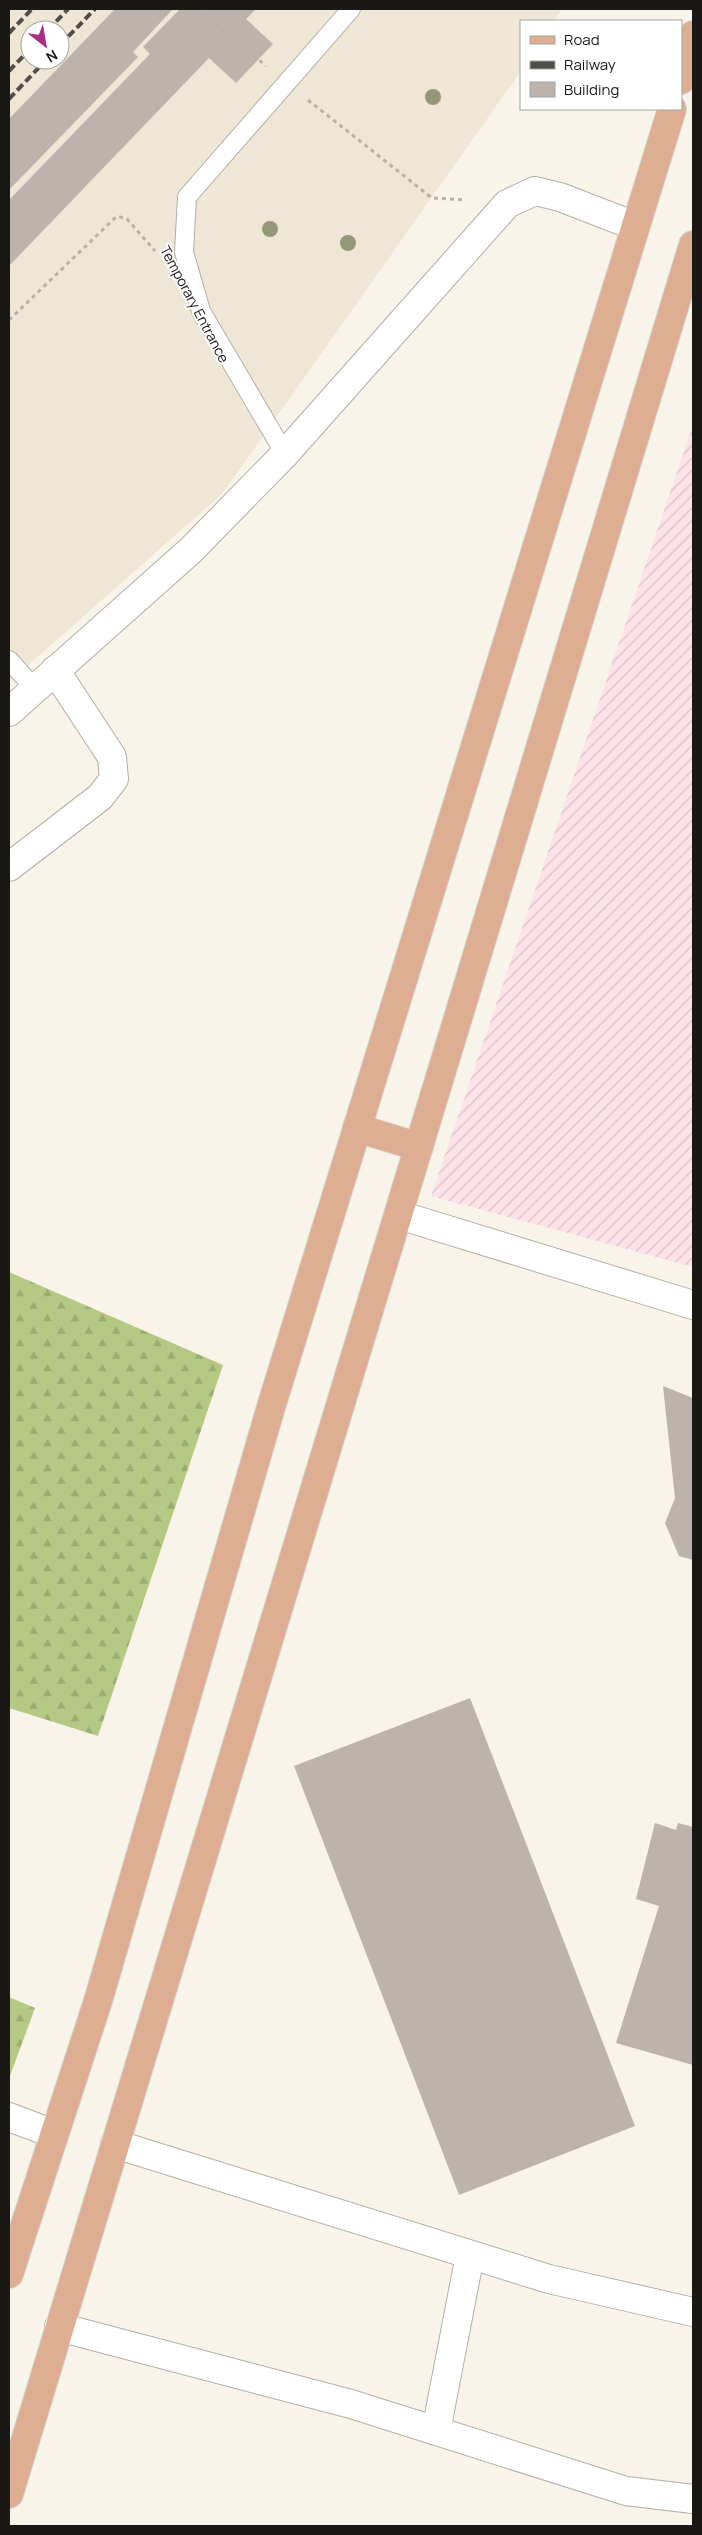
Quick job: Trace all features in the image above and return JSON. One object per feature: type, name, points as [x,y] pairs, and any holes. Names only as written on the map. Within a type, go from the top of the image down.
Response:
[{"type":"main road","points":[[682,76],[693,35]]},
{"type":"main road","points":[[9,2274],[98,2002],[270,1407],[672,110]]},
{"type":"main road","points":[[9,2494],[19,2426],[59,2327],[693,246]]},
{"type":"main road","points":[[357,1128],[419,1148]]},
{"type":"street","points":[[9,712],[190,551],[285,454],[507,204],[535,191],[560,197],[635,226]]},
{"type":"street","points":[[9,867],[100,797],[114,779],[112,757],[55,670]]},
{"type":"street","points":[[399,1215],[693,1304]]},
{"type":"street","points":[[9,2117],[54,2134]]},
{"type":"street","points":[[115,2144],[550,2279],[693,2312]]},
{"type":"street","points":[[436,2431],[470,2255]]},
{"type":"street","points":[[59,2327],[351,2404],[626,2491],[693,2499]]},
{"type":"lane","points":[[285,454],[201,311],[184,252],[187,197],[351,9]]},
{"type":"lane","points":[[9,660],[34,688]]},
{"type":"path","points":[[198,9],[286,83],[432,198],[507,204]]},
{"type":"path","name":"Temporary Entrance","points":[[9,320],[117,216],[127,219],[157,255]]},
{"type":"shaded area","points":[[9,9],[562,9],[555,20],[520,20],[520,72],[222,494],[9,682]]},
{"type":"shaded area","points":[[693,425],[693,1267],[431,1196]]},
{"type":"green space","points":[[9,1272],[223,1365],[98,1736],[9,1708]]},
{"type":"green space","points":[[9,1997],[35,2008],[10,2076],[9,2075]]},
{"type":"building","points":[[115,9],[173,9],[133,52],[138,57],[9,190],[9,119],[56,70],[70,70],[70,56]]},
{"type":"building","points":[[180,9],[256,9],[246,19],[273,44],[236,83],[209,58],[9,266],[9,200],[150,54],[143,47]]},
{"type":"building","points":[[663,1386],[693,1398],[693,1560],[679,1556],[665,1523],[675,1498]]},
{"type":"building","points":[[470,1698],[635,2126],[459,2195],[294,1766]]},
{"type":"building","points":[[655,1823],[676,1830],[678,1823],[693,1827],[693,2065],[616,2043],[659,1906],[636,1899]]},
{"type":"railway","points":[[9,33],[32,9]]},
{"type":"railway","points":[[58,20],[68,9]]},
{"type":"railway","points":[[70,35],[95,9]]},
{"type":"railway","points":[[9,71],[20,59]]},
{"type":"railway","points":[[9,99],[37,70]]}]
